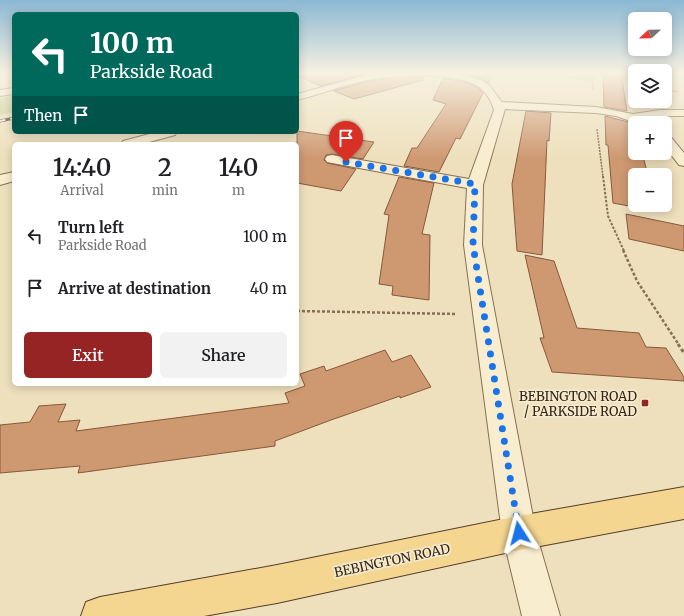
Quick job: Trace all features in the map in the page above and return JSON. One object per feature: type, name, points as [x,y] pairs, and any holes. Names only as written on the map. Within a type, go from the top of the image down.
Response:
[{"type":"main road","name":"BEBINGTON ROAD","points":[[100,616],[277,584],[519,533],[684,503]]},
{"type":"street","points":[[492,102],[594,110],[628,117]]},
{"type":"street","points":[[492,102],[500,110],[475,184],[473,245],[519,533],[541,616]]},
{"type":"street","points":[[644,116],[660,113],[684,113]]},
{"type":"street","points":[[135,142],[164,134]]},
{"type":"street","points":[[672,147],[684,162]]},
{"type":"street","points":[[332,159],[475,184]]},
{"type":"street","points":[[0,180],[12,177]]},
{"type":"path","points":[[594,110],[608,216],[637,281],[684,353]]},
{"type":"path","points":[[299,311],[484,314]]},
{"type":"green space","points":[[0,102],[12,102],[12,112],[0,115]]},
{"type":"building","points":[[439,102],[479,102],[460,139],[456,138],[439,172],[404,166],[412,148],[417,148],[446,104]]},
{"type":"building","points":[[604,102],[626,102],[627,111],[604,107]]},
{"type":"building","points":[[526,111],[551,113],[549,141],[547,140],[542,255],[517,251],[512,184]]},
{"type":"building","points":[[605,116],[628,122],[628,160],[644,160],[646,168],[628,168],[628,206],[613,203],[608,145],[606,145]]},
{"type":"building","points":[[299,131],[374,142],[363,159],[332,154],[326,155],[324,160],[327,163],[356,169],[341,191],[299,183],[299,142],[297,142],[297,134],[299,134]]},
{"type":"building","points":[[399,177],[434,183],[422,234],[430,235],[429,300],[392,295],[393,286],[379,284],[389,215],[384,214]]},
{"type":"building","points":[[626,214],[684,226],[684,251],[629,239]]},
{"type":"building","points":[[525,255],[554,261],[577,328],[639,333],[646,347],[666,348],[684,377],[684,381],[552,372],[540,338],[544,338]]},
{"type":"building","points":[[385,350],[392,362],[411,355],[431,387],[400,398],[400,396],[275,441],[275,446],[78,473],[80,466],[0,473],[0,425],[30,422],[39,406],[66,404],[58,422],[80,420],[76,431],[289,403],[285,393],[305,386],[300,374],[324,366],[326,371]]},
{"type":"railway","points":[[0,121],[12,118]]},
{"type":"place","name":"BEBINGTON ROAD / PARKSIDE ROAD","points":[[645,403]]},
{"type":"route","points":[[346,162],[475,184],[473,245],[519,533]]}]
